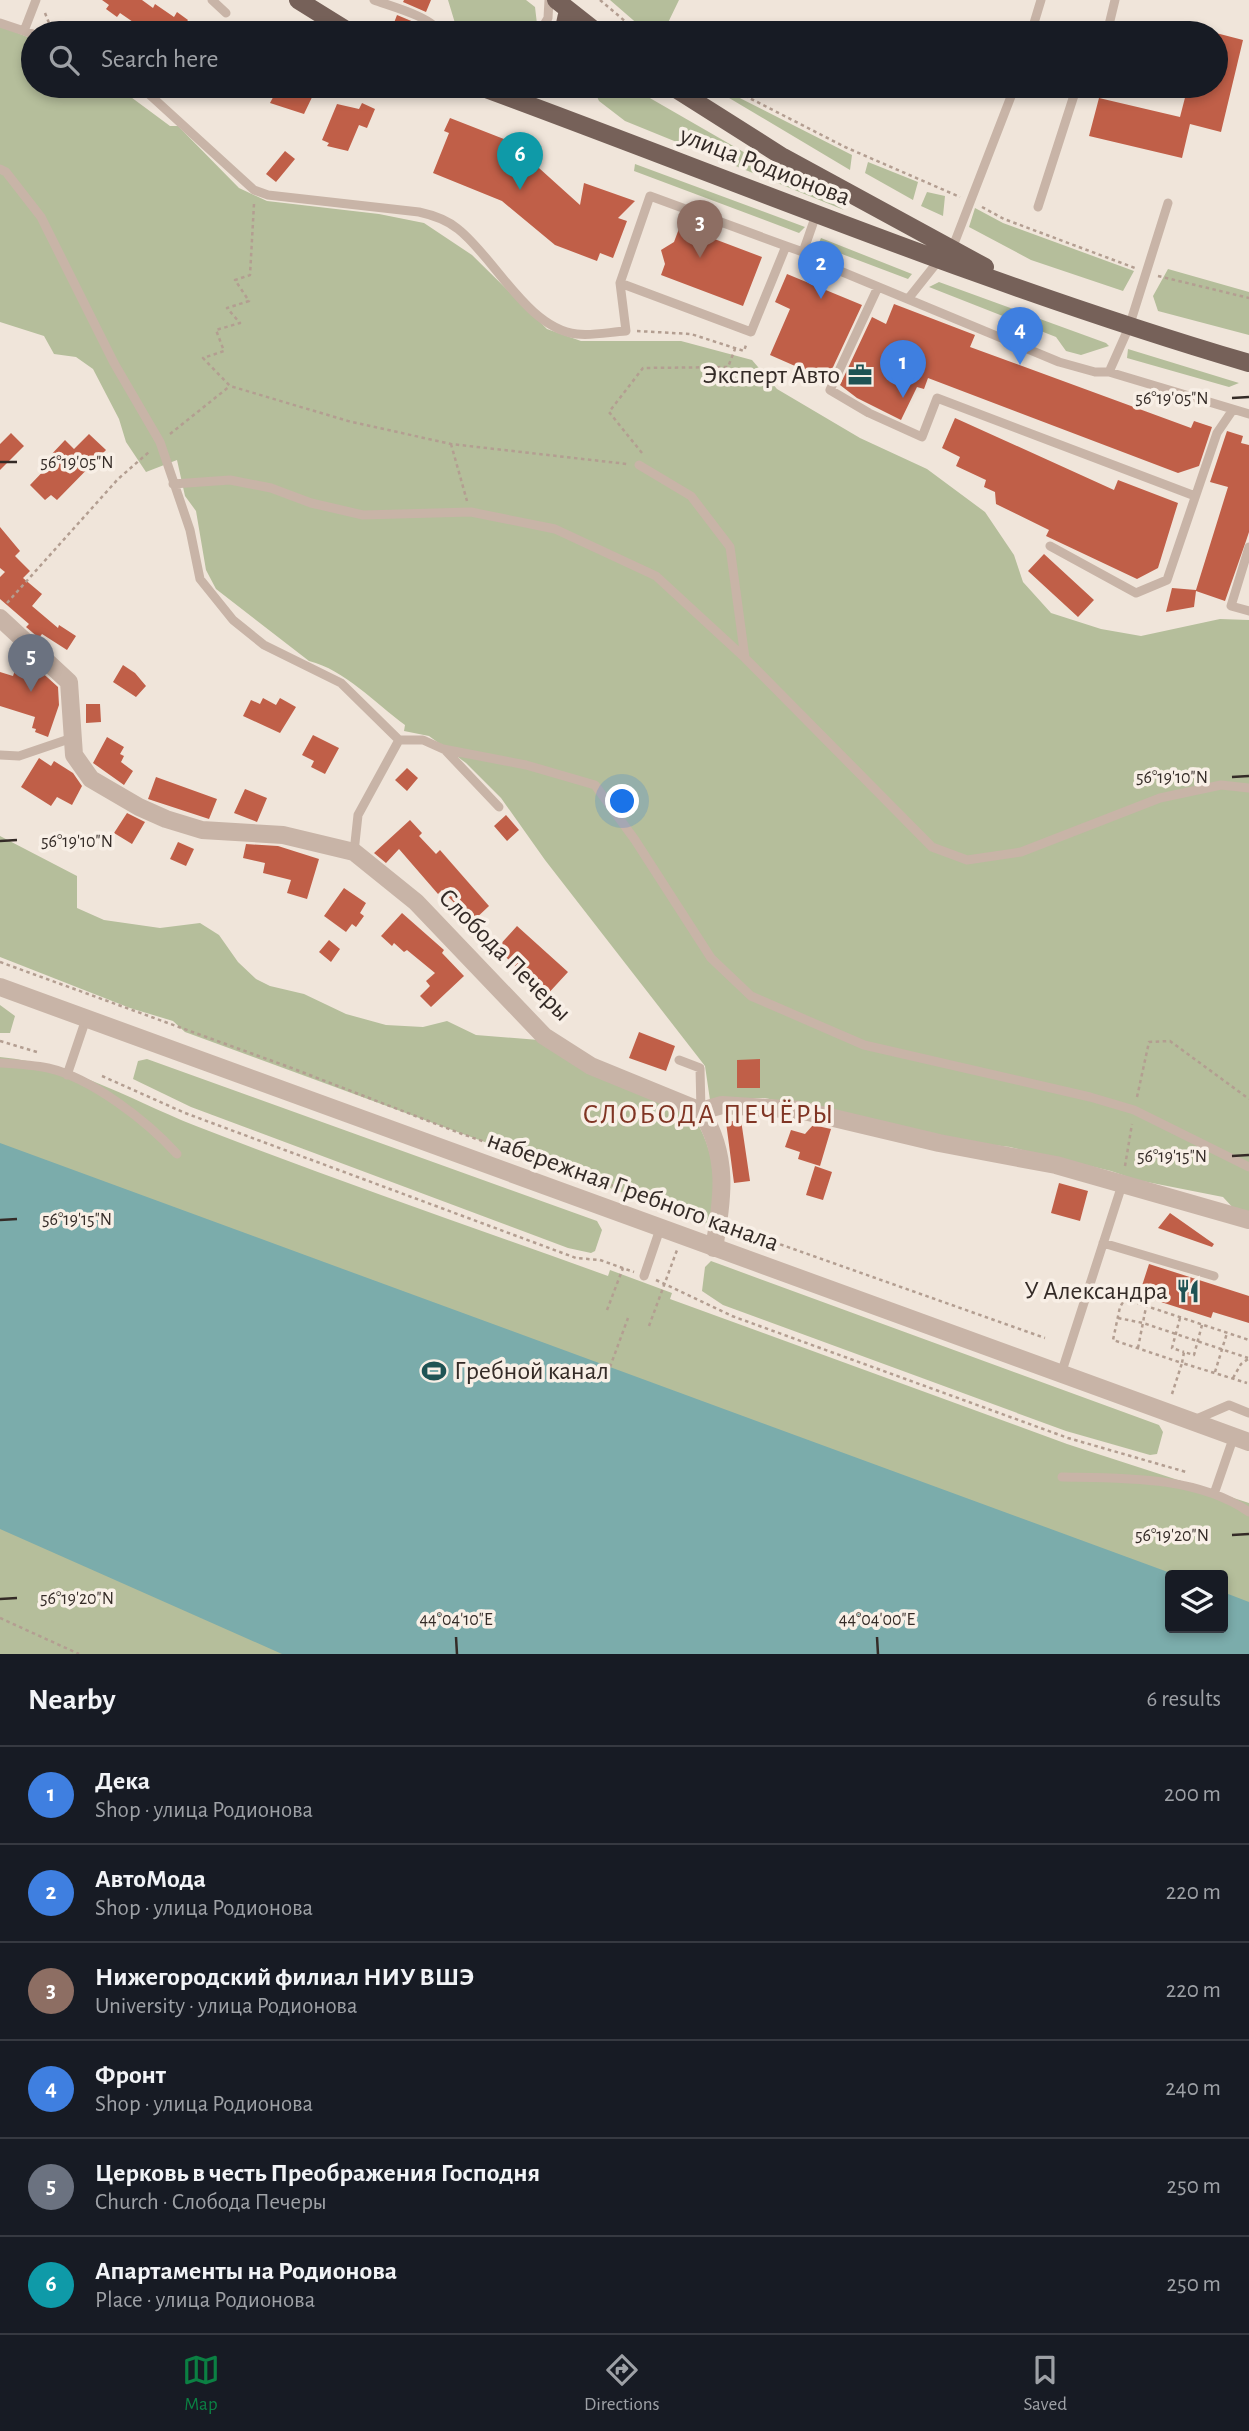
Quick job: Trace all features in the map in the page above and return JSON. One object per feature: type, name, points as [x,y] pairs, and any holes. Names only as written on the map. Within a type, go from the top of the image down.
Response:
[{"type":"main road","points":[[298,0],[332,21]]},
{"type":"main road","points":[[562,5],[583,21]]},
{"type":"main road","name":"улица Родионова","points":[[509,98],[816,215],[945,254]]},
{"type":"main road","name":"улица Родионова","points":[[690,98],[945,254],[1034,295],[1249,363]]},
{"type":"street","name":"Слобода Печеры","points":[[0,618],[69,682],[74,755],[91,779],[166,819],[202,830],[283,835],[354,852],[416,902],[544,1036],[591,1066],[701,1111]]},
{"type":"street","name":"набережная Гребного канала","points":[[0,987],[1241,1439]]},
{"type":"street","points":[[714,1248],[719,1223],[721,1162],[715,1134],[701,1111],[723,1105],[800,1110],[939,1143],[1056,1165],[1249,1220]]},
{"type":"lane","points":[[31,21],[36,0]]},
{"type":"lane","points":[[212,0],[226,13]]},
{"type":"lane","points":[[374,0],[425,21]]},
{"type":"lane","points":[[546,21],[549,0]]},
{"type":"lane","points":[[1035,21],[1041,0]]},
{"type":"lane","points":[[1110,21],[1115,0]]},
{"type":"lane","points":[[0,23],[21,30]]},
{"type":"lane","points":[[153,98],[254,190],[268,195],[419,212],[440,217],[459,229],[533,310],[554,326],[576,334],[626,331],[620,283],[650,196],[803,252],[878,287],[1059,362],[1095,372],[1109,372],[1233,411],[1248,412]]},
{"type":"lane","points":[[908,299],[945,254],[1010,98]]},
{"type":"lane","points":[[1038,207],[1073,98]]},
{"type":"lane","points":[[0,169],[6,172],[40,217],[114,363],[160,442],[190,530],[200,579],[233,620],[264,645],[341,683],[399,740],[423,740],[443,749],[526,765],[595,786],[635,840],[711,958],[751,996],[864,1045],[1090,1097],[1134,1110],[1249,1167]]},
{"type":"lane","points":[[1109,372],[1129,327],[1168,203]]},
{"type":"lane","points":[[803,252],[816,215]]},
{"type":"lane","points":[[620,283],[751,332],[786,246]]},
{"type":"lane","points":[[878,287],[830,390],[869,414],[922,437],[937,398],[1195,496]]},
{"type":"lane","points":[[1050,546],[1136,593],[1167,580],[1219,428],[1233,411]]},
{"type":"lane","points":[[639,465],[691,496],[730,547],[745,658]]},
{"type":"lane","points":[[173,484],[230,480],[271,488],[311,503],[363,515],[471,512],[555,530],[656,576],[745,658],[932,847],[967,860],[1021,852],[1160,798],[1221,785],[1249,788]]},
{"type":"lane","points":[[1249,547],[1231,606],[1249,611]]},
{"type":"lane","points":[[0,755],[19,756],[72,738]]},
{"type":"lane","points":[[354,852],[358,814],[399,740]]},
{"type":"lane","points":[[443,749],[499,807]]},
{"type":"lane","points":[[67,1075],[86,1019]]},
{"type":"lane","points":[[679,1060],[700,1068],[701,1111]]},
{"type":"lane","points":[[0,1063],[49,1068],[85,1083],[156,1131],[177,1154]]},
{"type":"lane","points":[[1061,1374],[1122,1185]]},
{"type":"lane","points":[[644,1276],[660,1229]]},
{"type":"lane","points":[[1103,1242],[1214,1276]]},
{"type":"lane","points":[[1191,1421],[1229,1405],[1249,1413]]},
{"type":"lane","points":[[1214,1494],[1241,1439]]},
{"type":"lane","points":[[1062,1477],[1107,1478],[1196,1487],[1233,1501],[1249,1512]]},
{"type":"path","points":[[600,0],[625,21]]},
{"type":"path","points":[[45,12],[48,21]]},
{"type":"path","points":[[254,190],[250,275],[235,280],[248,301],[227,308],[240,323],[216,330],[224,351],[203,358],[230,386],[348,421],[451,444],[639,465],[645,457],[609,412],[643,368],[728,367],[735,349]]},
{"type":"path","points":[[626,331],[691,334],[744,351],[751,332]]},
{"type":"path","points":[[0,611],[118,479],[230,386]]},
{"type":"path","points":[[451,444],[471,512]]},
{"type":"path","points":[[0,962],[289,1067],[462,1134],[1045,1338]]},
{"type":"path","points":[[0,1041],[71,1064],[185,1113],[576,1258],[600,1260],[665,1283],[732,1316],[1055,1433],[1188,1472]]},
{"type":"path","points":[[1122,1185],[1134,1110],[1149,1042],[1170,1041],[1249,1099]]},
{"type":"path","points":[[607,1310],[622,1268]]},
{"type":"path","points":[[649,1326],[665,1283]]},
{"type":"path","points":[[1247,1383],[1113,1340],[1125,1299],[1249,1340]]},
{"type":"path","points":[[1138,1348],[1146,1307]]},
{"type":"path","points":[[610,1367],[628,1318]]},
{"type":"path","points":[[1118,1318],[1143,1323],[1249,1358]]},
{"type":"path","points":[[1180,1318],[1172,1348],[1184,1352],[1194,1355],[1202,1325]]},
{"type":"path","points":[[1215,1372],[1227,1333]]},
{"type":"path","points":[[1172,1394],[1184,1352]]},
{"type":"path","points":[[1233,1378],[1241,1364],[1249,1358]]},
{"type":"path","points":[[0,1618],[79,1654]]},
{"type":"green space","points":[[448,0],[526,0],[535,7],[537,21],[454,21]]},
{"type":"green space","points":[[610,0],[679,0],[669,21],[634,21]]},
{"type":"green space","points":[[0,26],[21,34],[21,98],[132,98],[170,126],[178,126],[239,188],[267,201],[379,214],[424,223],[472,255],[547,329],[581,341],[681,341],[752,360],[777,389],[860,438],[927,469],[985,512],[1014,555],[1023,582],[1051,613],[1101,629],[1141,636],[1220,619],[1249,620],[1249,1225],[1223,1197],[1137,1180],[1111,1171],[1010,1147],[958,1141],[765,1098],[710,1100],[705,1066],[545,860],[501,798],[466,763],[429,736],[404,731],[405,725],[359,688],[335,672],[309,661],[216,589],[206,570],[196,511],[185,496],[177,460],[146,472],[126,442],[119,419],[93,369],[76,357],[54,354],[44,336],[0,322]]},
{"type":"green space","points":[[598,98],[650,98],[844,210],[625,121]]},
{"type":"green space","points":[[729,98],[740,98],[852,155],[850,170]]},
{"type":"green space","points":[[868,162],[918,182],[913,200],[865,173]]},
{"type":"green space","points":[[635,164],[805,227],[799,233],[634,171]]},
{"type":"green space","points":[[927,192],[945,196],[943,216],[921,206]]},
{"type":"green space","points":[[975,208],[1003,223],[1134,271],[1123,291],[1031,260],[969,227]]},
{"type":"green space","points":[[821,238],[912,274],[908,279],[818,245]]},
{"type":"green space","points":[[1168,269],[1249,292],[1249,335],[1158,311],[1153,296]]},
{"type":"green space","points":[[939,282],[1109,346],[1081,355],[1066,351],[1056,337],[929,287]]},
{"type":"green space","points":[[1128,349],[1239,383],[1229,387],[1127,358]]},
{"type":"green space","points":[[0,836],[77,876],[77,908],[104,920],[160,928],[200,923],[219,935],[238,962],[256,979],[270,986],[304,994],[346,1014],[386,1025],[423,1027],[447,1021],[476,1035],[539,1040],[689,1110],[704,1136],[712,1165],[714,1195],[708,1224],[185,1032],[173,1021],[130,1008],[0,957]]},
{"type":"green space","points":[[0,1005],[15,1016],[10,1033],[0,1033]]},
{"type":"green space","name":"Гребной канал","points":[[0,1057],[29,1061],[82,1077],[209,1131],[358,1187],[608,1276],[610,1270],[672,1293],[670,1299],[1067,1444],[1249,1503],[1249,1654],[0,1654]]},
{"type":"green space","points":[[147,1059],[597,1221],[602,1230],[595,1251],[591,1253],[568,1248],[191,1107],[133,1079],[138,1061]]},
{"type":"green space","points":[[711,1261],[1159,1425],[1163,1432],[1157,1454],[1150,1455],[1066,1431],[723,1305],[702,1291],[705,1267]]},
{"type":"water","name":"Гребной канал","points":[[0,1143],[1165,1571],[1165,1633],[1228,1633],[1228,1594],[1249,1602],[1249,1654],[282,1654],[0,1529]]},
{"type":"building","points":[[102,0],[142,0],[153,8],[155,4],[174,17],[177,12],[188,20],[132,21],[120,13],[117,17],[106,9],[109,5]]},
{"type":"building","points":[[431,0],[426,12],[403,2]]},
{"type":"building","points":[[397,15],[411,21],[395,21]]},
{"type":"building","points":[[1228,36],[1243,40],[1221,132],[1190,124],[1182,158],[1089,136],[1099,98],[1180,117],[1185,98],[1228,98]]},
{"type":"building","points":[[273,98],[312,98],[304,114],[270,103]]},
{"type":"building","points":[[362,103],[375,109],[367,128],[359,125],[348,151],[327,146],[329,143],[322,140],[337,104],[359,109]]},
{"type":"building","points":[[450,118],[509,141],[580,205],[584,183],[635,201],[618,218],[627,221],[613,258],[600,253],[597,261],[555,245],[502,201],[433,173],[449,133],[444,131]]},
{"type":"building","points":[[285,151],[295,159],[276,182],[266,174]]},
{"type":"building","points":[[680,226],[762,257],[743,306],[661,275],[665,264],[661,250],[674,242]]},
{"type":"building","points":[[787,274],[862,305],[827,380],[770,355],[790,309],[775,302]]},
{"type":"building","points":[[894,304],[975,335],[970,347],[1191,428],[1194,421],[1212,427],[1199,466],[1178,473],[928,378],[924,389],[917,387],[901,420],[857,398],[840,385],[872,317],[886,324]]},
{"type":"building","points":[[955,418],[1114,490],[1118,480],[1178,503],[1158,568],[1137,579],[1046,536],[1049,530],[996,504],[995,492],[984,487],[986,480],[956,466],[960,457],[942,448]]},
{"type":"building","points":[[1227,431],[1243,436],[1241,443],[1249,445],[1249,532],[1246,541],[1225,601],[1196,591],[1194,607],[1166,612],[1172,588],[1196,590],[1228,487],[1210,482]]},
{"type":"building","points":[[11,433],[24,446],[0,470],[0,444]]},
{"type":"building","points":[[89,434],[106,450],[57,500],[51,495],[45,500],[30,485],[53,461],[49,457],[65,440],[74,449]]},
{"type":"building","points":[[0,527],[20,551],[15,556],[30,571],[23,578],[42,594],[32,606],[58,628],[59,625],[76,636],[67,650],[42,634],[39,638],[26,627],[29,624],[0,599],[0,577],[5,572],[0,568]]},
{"type":"building","points":[[1044,554],[1094,600],[1078,617],[1028,571]]},
{"type":"building","points":[[18,662],[37,668],[58,687],[59,705],[48,737],[32,728],[35,717],[0,706],[0,672],[13,676]]},
{"type":"building","points":[[123,665],[135,673],[146,686],[136,697],[113,682]]},
{"type":"building","points":[[263,698],[276,705],[280,698],[296,707],[280,733],[243,716],[251,700],[260,704]]},
{"type":"building","points":[[86,704],[100,704],[101,722],[86,723]]},
{"type":"building","points":[[313,735],[339,748],[325,774],[311,767],[314,761],[302,755]]},
{"type":"building","points":[[107,737],[124,747],[120,754],[124,756],[121,762],[133,771],[124,785],[93,763]]},
{"type":"building","points":[[39,758],[51,766],[54,761],[73,773],[82,786],[72,805],[57,797],[51,806],[21,787]]},
{"type":"building","points":[[407,768],[418,778],[407,791],[395,780]]},
{"type":"building","points":[[156,777],[217,799],[209,819],[148,799]]},
{"type":"building","points":[[245,789],[267,798],[257,822],[234,813]]},
{"type":"building","points":[[127,813],[145,822],[132,844],[114,833]]},
{"type":"building","points":[[506,815],[519,830],[507,841],[494,826]]},
{"type":"building","points":[[410,820],[422,833],[419,836],[436,854],[440,850],[489,906],[472,922],[442,890],[438,894],[399,849],[386,863],[374,853]]},
{"type":"building","points":[[178,842],[194,849],[186,866],[170,859]]},
{"type":"building","points":[[246,844],[278,846],[319,859],[307,899],[287,893],[291,880],[263,873],[265,863],[243,858]]},
{"type":"building","points":[[344,888],[366,903],[360,913],[364,916],[356,927],[352,924],[346,932],[324,916]]},
{"type":"building","points":[[402,913],[444,950],[442,953],[464,976],[431,1007],[420,996],[430,986],[426,981],[435,973],[407,950],[404,952],[394,943],[392,946],[381,936]]},
{"type":"building","points":[[517,926],[568,972],[545,997],[497,948]]},
{"type":"building","points":[[329,940],[340,949],[331,962],[319,952]]},
{"type":"building","points":[[639,1032],[675,1046],[666,1071],[629,1058]]},
{"type":"building","points":[[760,1059],[760,1088],[737,1088],[737,1060]]},
{"type":"building","points":[[741,1120],[750,1181],[734,1183],[726,1122]]},
{"type":"building","points":[[813,1125],[831,1129],[820,1166],[798,1159],[800,1152],[785,1147],[791,1130],[805,1134]]},
{"type":"building","points":[[815,1166],[832,1172],[823,1200],[806,1195]]},
{"type":"building","points":[[1059,1183],[1088,1191],[1080,1221],[1051,1213]]},
{"type":"building","points":[[1170,1213],[1214,1244],[1212,1247],[1158,1228]]},
{"type":"building","points":[[1149,1264],[1249,1296],[1249,1323],[1213,1312],[1211,1318],[1139,1295]]},
{"type":"place","name":"Апартаменты на Родионова","points":[[520,190]]},
{"type":"place","name":"Нижегородский филиал НИУ ВШЭ","points":[[700,258]]},
{"type":"place","name":"АвтоМода","points":[[821,299]]},
{"type":"place","name":"Фронт","points":[[1020,365]]},
{"type":"place","name":"Эксперт Авто","points":[[860,375]]},
{"type":"place","name":"Дека","points":[[903,398]]},
{"type":"place","name":"Церковь в честь Преображения Господня","points":[[31,692]]},
{"type":"place","name":"У Александра","points":[[1188,1291]]},
{"type":"place","name":"Гребной канал","points":[[434,1371]]},
{"type":"district","name":"СЛОБОДА ПЕЧЁРЫ","points":[[709,1115]]}]
